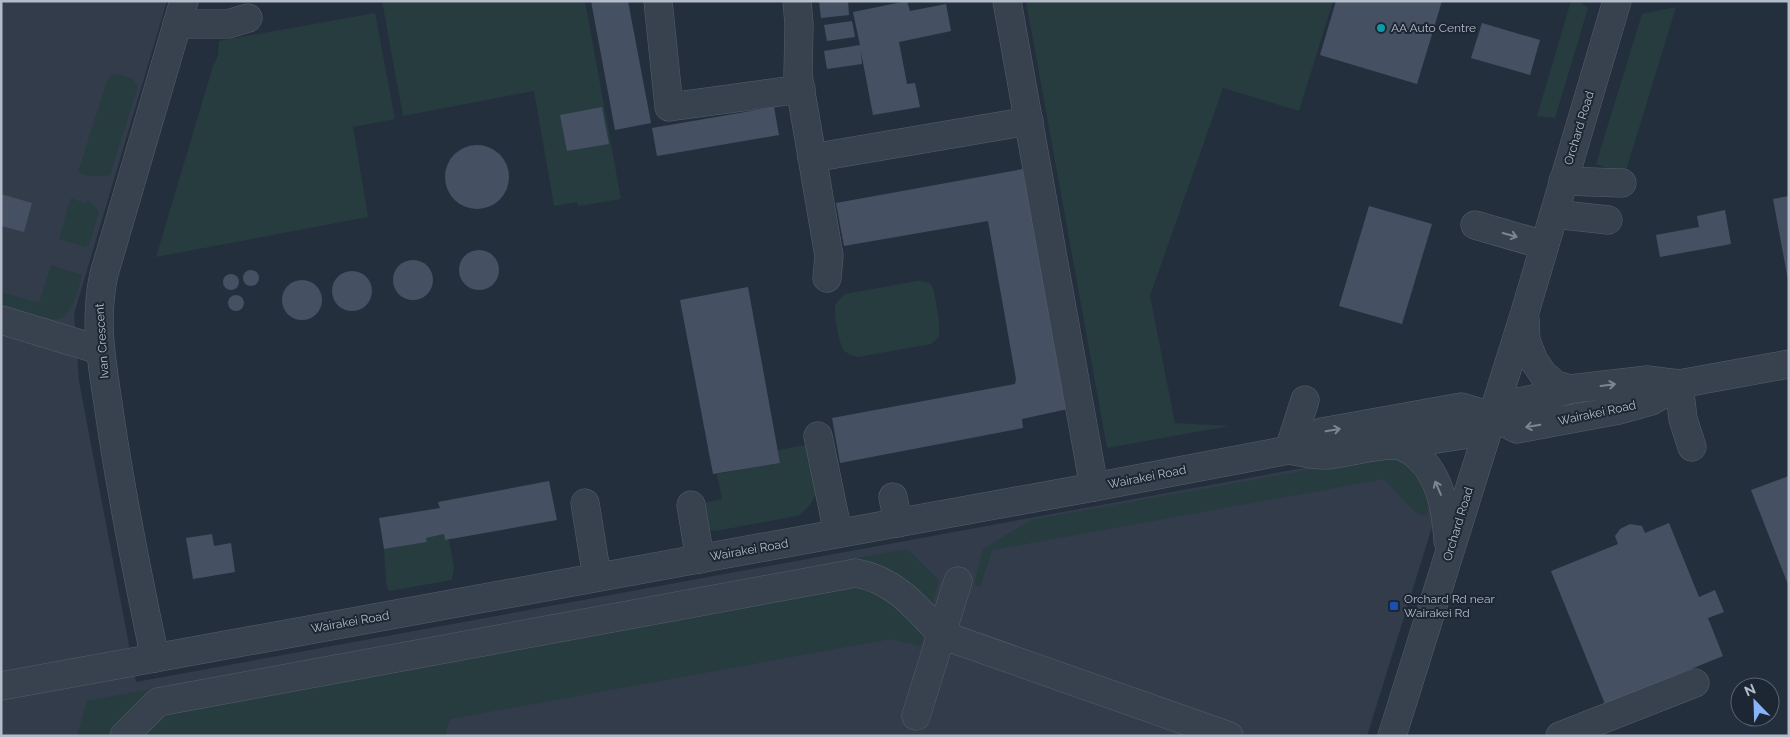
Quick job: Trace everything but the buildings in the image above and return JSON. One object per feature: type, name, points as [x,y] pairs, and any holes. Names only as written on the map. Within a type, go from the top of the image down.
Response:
[{"type":"street","points":[[658,1],[669,107],[801,89]]},
{"type":"street","points":[[796,1],[799,24],[798,76],[829,256],[827,278]]},
{"type":"street","points":[[1007,1],[1094,487]]},
{"type":"street","name":"Orchard Road","points":[[1392,736],[1525,312],[1617,1]]},
{"type":"street","points":[[180,13],[228,24],[248,18]]},
{"type":"street","name":"Ivan Crescent","points":[[155,658],[119,476],[100,350],[99,304],[104,274],[180,13]]},
{"type":"street","points":[[812,158],[1029,121]]},
{"type":"street","points":[[1564,181],[1622,183]]},
{"type":"street","points":[[1554,214],[1608,220]]},
{"type":"street","points":[[1475,225],[1544,246]]},
{"type":"street","name":"Orchard Road","points":[[1525,312],[1526,341],[1534,361],[1543,374],[1556,385],[1570,389]]},
{"type":"street","points":[[1,320],[100,350]]},
{"type":"street","name":"Wairakei Road","points":[[1,686],[838,534],[896,510],[1094,487],[1289,450],[1322,432],[1461,407],[1491,416],[1517,428],[1619,410],[1651,401],[1679,384],[1789,364]]},
{"type":"street","points":[[1305,400],[1289,450],[1324,456],[1374,447],[1398,446],[1463,434],[1512,403],[1549,396],[1570,389],[1647,380],[1679,384],[1683,419],[1692,447]]},
{"type":"street","points":[[818,436],[838,534]]},
{"type":"street","points":[[1398,446],[1411,451],[1432,472],[1442,495],[1447,522],[1449,552]]},
{"type":"street","points":[[585,503],[597,577]]},
{"type":"street","points":[[691,505],[700,559]]},
{"type":"street","points":[[124,736],[158,702],[856,573],[870,576],[892,587],[911,601],[942,636],[1229,736]]},
{"type":"street","points":[[916,716],[958,581]]},
{"type":"street","points":[[1560,736],[1695,683]]},
{"type":"shaded area","points":[[1,1],[167,1],[74,314],[79,381],[136,682],[1379,454],[1400,457],[1427,484],[1433,524],[1367,736],[1,736]]},
{"type":"green space","points":[[382,1],[585,1],[621,199],[578,206],[577,202],[554,206],[534,91],[403,116]]},
{"type":"green space","points":[[1026,1],[1333,1],[1299,111],[1223,88],[1150,296],[1175,423],[1229,426],[1107,448]]},
{"type":"green space","points":[[1571,1],[1579,1],[1588,8],[1555,118],[1537,116]]},
{"type":"green space","points":[[1676,7],[1625,174],[1596,164],[1642,14]]},
{"type":"green space","points":[[375,13],[395,119],[353,127],[368,217],[156,257],[213,66],[218,56],[219,41]]},
{"type":"green space","points":[[118,74],[131,78],[138,86],[110,175],[94,176],[82,174],[78,172],[107,81],[111,76]]},
{"type":"green space","points":[[71,198],[86,204],[87,200],[91,202],[99,212],[89,245],[85,247],[59,239]]},
{"type":"green space","points":[[51,265],[82,275],[73,304],[62,318],[42,317],[1,304],[1,292],[39,303]]},
{"type":"green space","points":[[917,281],[929,283],[932,286],[939,326],[939,335],[936,340],[931,344],[858,357],[846,352],[840,342],[835,315],[835,306],[845,294]]},
{"type":"green space","points":[[811,444],[816,484],[812,502],[806,509],[797,516],[716,531],[708,530],[704,503],[722,499],[717,474],[780,463],[778,450]]},
{"type":"green space","points":[[1388,457],[1407,466],[1420,479],[1427,495],[1427,516],[1416,513],[1384,479],[992,550],[980,587],[974,585],[983,549],[1031,520]]},
{"type":"green space","points":[[444,534],[445,540],[449,540],[454,567],[452,580],[389,591],[386,582],[384,549],[427,542],[426,538]]},
{"type":"green space","points":[[907,549],[939,580],[921,646],[890,639],[450,719],[445,736],[77,736],[87,701]]},
{"type":"place","name":"AA Auto Centre","points":[[1381,28]]},
{"type":"place","name":"Orchard Rd near Wairakei Rd","points":[[1394,606]]}]
